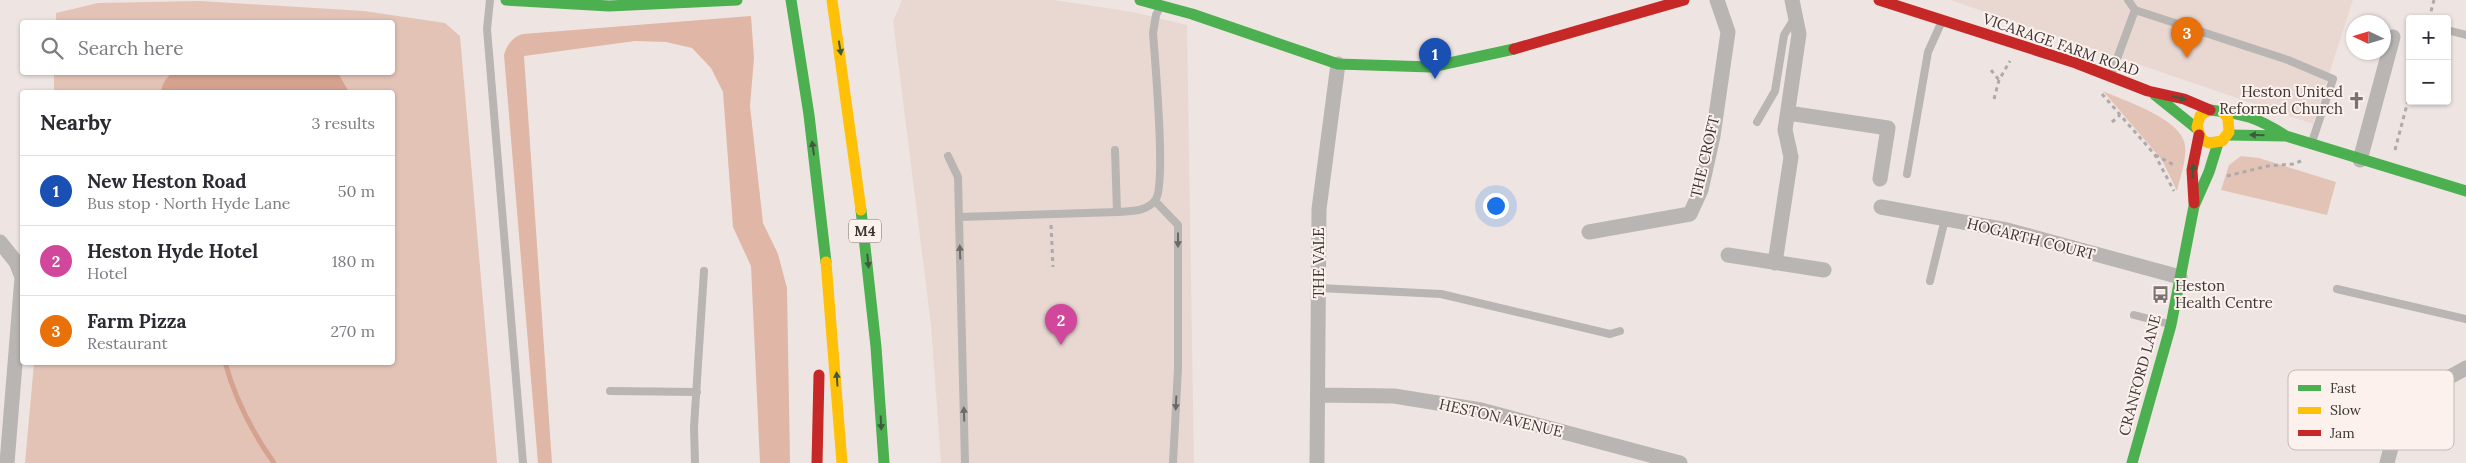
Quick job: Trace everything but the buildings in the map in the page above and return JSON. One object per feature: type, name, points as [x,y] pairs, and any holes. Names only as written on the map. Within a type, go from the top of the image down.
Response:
[{"type":"main road","points":[[506,0],[610,6],[708,3],[737,0]]},
{"type":"main road","points":[[791,0],[816,168],[834,338],[842,463]]},
{"type":"main road","name":"M4","points":[[832,0],[859,177],[877,356],[884,463]]},
{"type":"main road","points":[[1142,0],[1161,5],[1193,7],[1338,64],[1431,67],[1510,50],[1684,0]]},
{"type":"main road","name":"VICARAGE FARM ROAD","points":[[1881,0],[1924,11],[1942,20],[2148,91],[2184,98],[2208,110],[2242,114],[2261,120],[2286,136],[2466,191]]},
{"type":"main road","name":"VICARAGE FARM ROAD","points":[[2148,91],[2197,131],[2207,143],[2218,143]]},
{"type":"main road","points":[[2197,131],[2198,118],[2208,110]]},
{"type":"main road","points":[[2218,143],[2229,135],[2231,124],[2224,113]]},
{"type":"main road","name":"CRANFORD LANE","points":[[2194,206],[2192,170],[2197,131]]},
{"type":"main road","name":"VICARAGE FARM ROAD","points":[[2229,135],[2286,136]]},
{"type":"main road","name":"CRANFORD LANE","points":[[2132,463],[2171,325],[2194,206],[2209,172],[2218,143]]},
{"type":"main road","points":[[816,168],[818,316]]},
{"type":"main road","points":[[817,463],[820,415],[819,366]]},
{"type":"street","name":"THE CROFT","points":[[1589,232],[1690,214],[1701,190],[1713,136],[1728,32],[1717,0]]},
{"type":"street","points":[[1775,263],[1791,157],[1785,130],[1799,34],[1792,0]]},
{"type":"street","points":[[2360,160],[2393,37]]},
{"type":"street","name":"THE VALE","points":[[1317,463],[1319,209],[1338,64]]},
{"type":"street","points":[[1788,113],[1888,128],[1880,179]]},
{"type":"street","name":"HOGARTH COURT","points":[[1881,207],[2008,230],[2180,277]]},
{"type":"street","points":[[0,242],[16,262],[20,272]]},
{"type":"street","points":[[1728,255],[1824,270]]},
{"type":"street","points":[[7,463],[20,302]]},
{"type":"street","points":[[2454,375],[2466,368]]},
{"type":"street","name":"HESTON AVENUE","points":[[1318,395],[1394,396],[1481,410],[1680,463]]},
{"type":"street","points":[[2387,463],[2390,450]]},
{"type":"lane","points":[[490,0],[487,29],[523,463]]},
{"type":"lane","points":[[2128,0],[2135,10],[2288,60],[2334,79],[2311,144]]},
{"type":"lane","points":[[959,218],[1143,210],[1155,201],[1159,191],[1160,167],[1153,33],[1156,15],[1161,5]]},
{"type":"lane","points":[[2111,77],[2135,10]]},
{"type":"lane","points":[[1757,122],[1775,92],[1784,35],[1795,18]]},
{"type":"lane","points":[[1907,174],[1928,52],[1942,20]]},
{"type":"lane","points":[[2451,31],[2466,35]]},
{"type":"lane","points":[[1115,150],[1117,212]]},
{"type":"lane","points":[[948,156],[958,177],[965,463]]},
{"type":"lane","points":[[1155,201],[1178,226],[1178,368],[1173,463]]},
{"type":"lane","points":[[1930,281],[1945,219]]},
{"type":"lane","points":[[695,463],[696,392],[704,271]]},
{"type":"lane","points":[[1318,288],[1441,294],[1610,334],[1620,331]]},
{"type":"lane","points":[[2337,289],[2466,319]]},
{"type":"lane","points":[[2134,315],[2171,325]]},
{"type":"lane","points":[[610,391],[696,392]]},
{"type":"path","points":[[2430,15],[2434,0]]},
{"type":"path","points":[[1994,99],[1999,80],[2019,45]]},
{"type":"path","points":[[1991,70],[1999,80]]},
{"type":"path","points":[[2097,88],[2156,155],[2174,192]]},
{"type":"path","points":[[2390,169],[2407,105]]},
{"type":"path","points":[[2112,122],[2120,115]]},
{"type":"path","points":[[2209,172],[2229,176],[2268,166],[2293,164],[2332,150]]},
{"type":"path","points":[[1050,214],[1053,267]]},
{"type":"shaded area","points":[[902,0],[1054,0],[1133,12],[1187,25],[1194,463],[941,463],[931,325],[893,21]]},
{"type":"shaded area","points":[[1950,0],[2353,0],[2348,15],[2346,15],[2346,22],[2313,124]]},
{"type":"shaded area","points":[[200,1],[364,11],[445,23],[460,36],[497,463],[25,463],[34,365],[395,365],[395,90],[54,90],[54,75],[395,75],[395,20],[56,20],[56,13],[98,3]]},
{"type":"shaded area","points":[[751,16],[754,58],[750,106],[763,223],[778,254],[787,288],[790,463],[760,463],[751,266],[733,227],[723,92],[711,68],[692,48],[666,42],[635,41],[524,56],[552,463],[538,463],[504,55],[507,48],[513,39],[523,34]]},
{"type":"shaded area","points":[[339,75],[348,90],[161,90],[169,76]]},
{"type":"shaded area","points":[[2103,91],[2164,119],[2182,136],[2185,145],[2185,156],[2177,191],[2162,160]]},
{"type":"shaded area","points":[[2241,156],[2259,158],[2336,182],[2327,215],[2221,190],[2229,165]]},
{"type":"waterway","points":[[226,365],[245,415],[274,463]]},
{"type":"traffic: fast","points":[[506,0],[609,6],[737,0]]},
{"type":"traffic: fast","points":[[791,0],[809,115],[826,262]]},
{"type":"traffic: fast","points":[[1140,0],[1192,14],[1338,64],[1431,67],[1514,49]]},
{"type":"traffic: fast","points":[[2155,95],[2196,128]]},
{"type":"traffic: fast","points":[[2210,110],[2250,117],[2267,124],[2286,136],[2466,191]]},
{"type":"traffic: fast","points":[[2229,135],[2286,136]]},
{"type":"traffic: fast","points":[[2132,463],[2171,325],[2194,206],[2209,172],[2218,143]]},
{"type":"traffic: fast","points":[[861,210],[876,347],[884,463]]},
{"type":"traffic: slow","points":[[832,0],[861,210]]},
{"type":"traffic: slow","points":[[2208,110],[2200,116],[2197,127],[2202,140],[2209,143],[2222,141],[2229,132],[2228,119],[2224,113]]},
{"type":"traffic: slow","points":[[826,262],[842,463]]},
{"type":"traffic: jam","points":[[1514,49],[1684,0]]},
{"type":"traffic: jam","points":[[1879,0],[2076,63],[2148,91],[2184,99],[2210,110]]},
{"type":"traffic: jam","points":[[2194,203],[2192,170],[2199,135]]},
{"type":"traffic: jam","points":[[817,463],[819,375]]},
{"type":"place","name":"Farm Pizza","points":[[2187,58]]},
{"type":"place","name":"New Heston Road","points":[[1435,79]]},
{"type":"place","name":"Heston United Reformed Church","points":[[2357,101]]},
{"type":"place","name":"Heston Health Centre","points":[[2161,295]]},
{"type":"place","name":"Heston Hyde Hotel","points":[[1061,345]]}]
